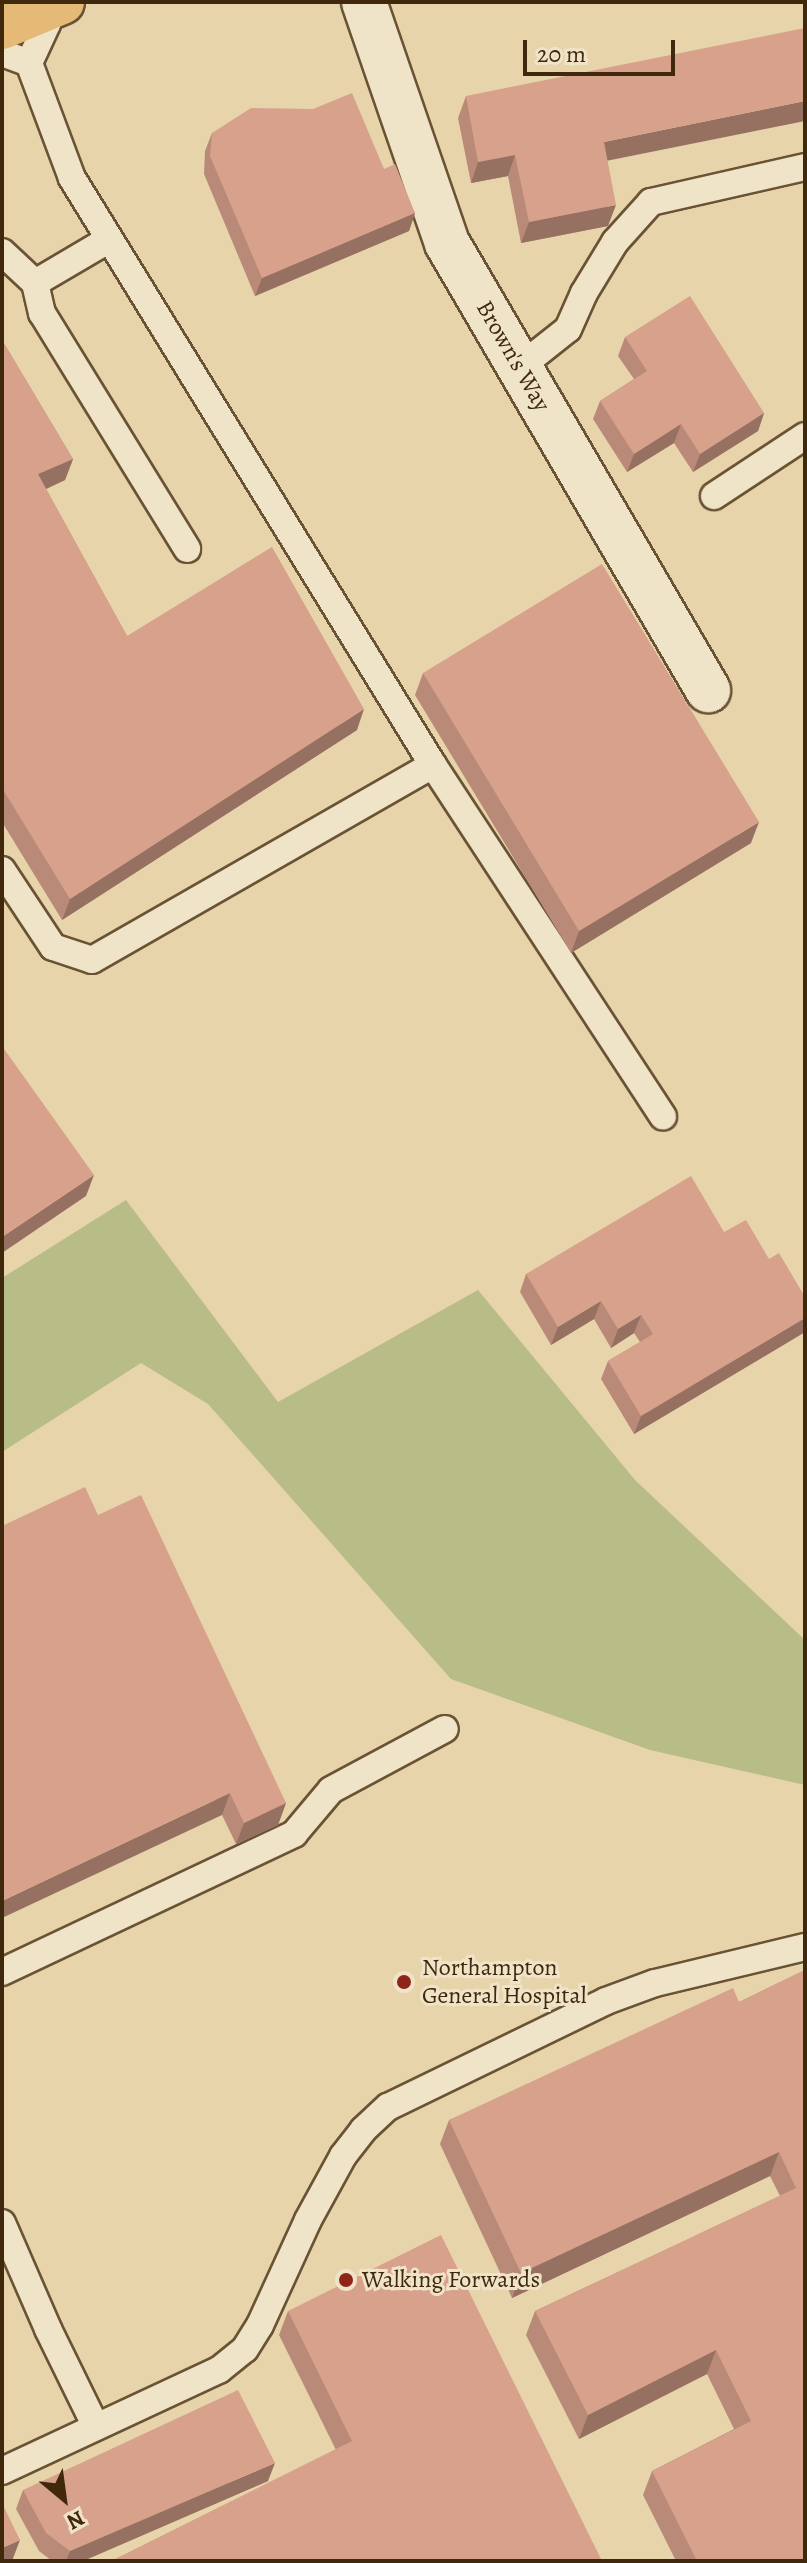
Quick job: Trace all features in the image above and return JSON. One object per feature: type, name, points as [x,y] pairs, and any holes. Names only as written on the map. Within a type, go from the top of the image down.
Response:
[{"type":"main road","points":[[2,27],[52,4]]},
{"type":"street","name":"Brown's Way","points":[[364,2],[447,243],[708,690]]},
{"type":"lane","points":[[52,4],[47,24],[29,63],[72,178],[433,765],[663,1116]]},
{"type":"lane","points":[[2,53],[29,63]]},
{"type":"lane","points":[[520,367],[568,329],[584,293],[615,242],[651,202],[805,167]]},
{"type":"lane","points":[[35,283],[108,240]]},
{"type":"lane","points":[[2,252],[35,283],[42,313],[187,549]]},
{"type":"lane","points":[[714,496],[805,436]]},
{"type":"lane","points":[[2,870],[53,947],[92,960],[433,765]]},
{"type":"lane","points":[[2,1972],[294,1834],[331,1790],[445,1729]]},
{"type":"lane","points":[[2,2471],[219,2370],[245,2349],[260,2325],[308,2220],[343,2156],[363,2130],[388,2107],[606,2001],[655,1983],[805,1947]]},
{"type":"lane","points":[[2,2223],[48,2329],[96,2427]]},
{"type":"green space","points":[[126,1200],[278,1402],[478,1290],[635,1480],[805,1640],[805,1785],[650,1750],[451,1679],[208,1404],[141,1363],[2,1452],[2,1278]]},
{"type":"building","points":[[805,28],[805,101],[604,142],[616,205],[529,222],[515,155],[478,162],[466,96]]},
{"type":"building","points":[[352,93],[384,169],[395,164],[415,213],[262,278],[210,156],[212,133],[251,108],[313,109]]},
{"type":"building","points":[[690,296],[764,413],[700,454],[681,424],[634,454],[600,401],[647,371],[625,337]]},
{"type":"building","points":[[2,340],[73,459],[38,474],[127,636],[272,547],[364,709],[70,899],[2,788]]},
{"type":"building","points":[[602,564],[759,822],[579,931],[423,673]]},
{"type":"building","points":[[2,1046],[94,1175],[2,1237]]},
{"type":"building","points":[[691,1176],[724,1232],[746,1220],[769,1259],[779,1253],[805,1297],[805,1318],[641,1416],[608,1361],[653,1334],[641,1315],[618,1329],[601,1301],[558,1327],[526,1274]]},
{"type":"building","points":[[85,1487],[98,1515],[141,1495],[286,1803],[244,1823],[230,1793],[2,1901],[2,1526]]},
{"type":"building","points":[[805,1970],[805,2561],[697,2561],[652,2471],[751,2421],[716,2350],[588,2415],[535,2311],[796,2188],[779,2152],[521,2273],[449,2120],[733,1988],[739,2002]]},
{"type":"building","points":[[441,2235],[602,2561],[111,2561],[352,2441],[288,2311]]},
{"type":"building","points":[[238,2390],[275,2463],[70,2551],[46,2533],[23,2490]]},
{"type":"building","points":[[2,2503],[20,2540],[2,2548]]},
{"type":"place","name":"Northampton General Hospital","points":[[404,1982]]},
{"type":"place","name":"Walking Forwards","points":[[346,2280]]}]
